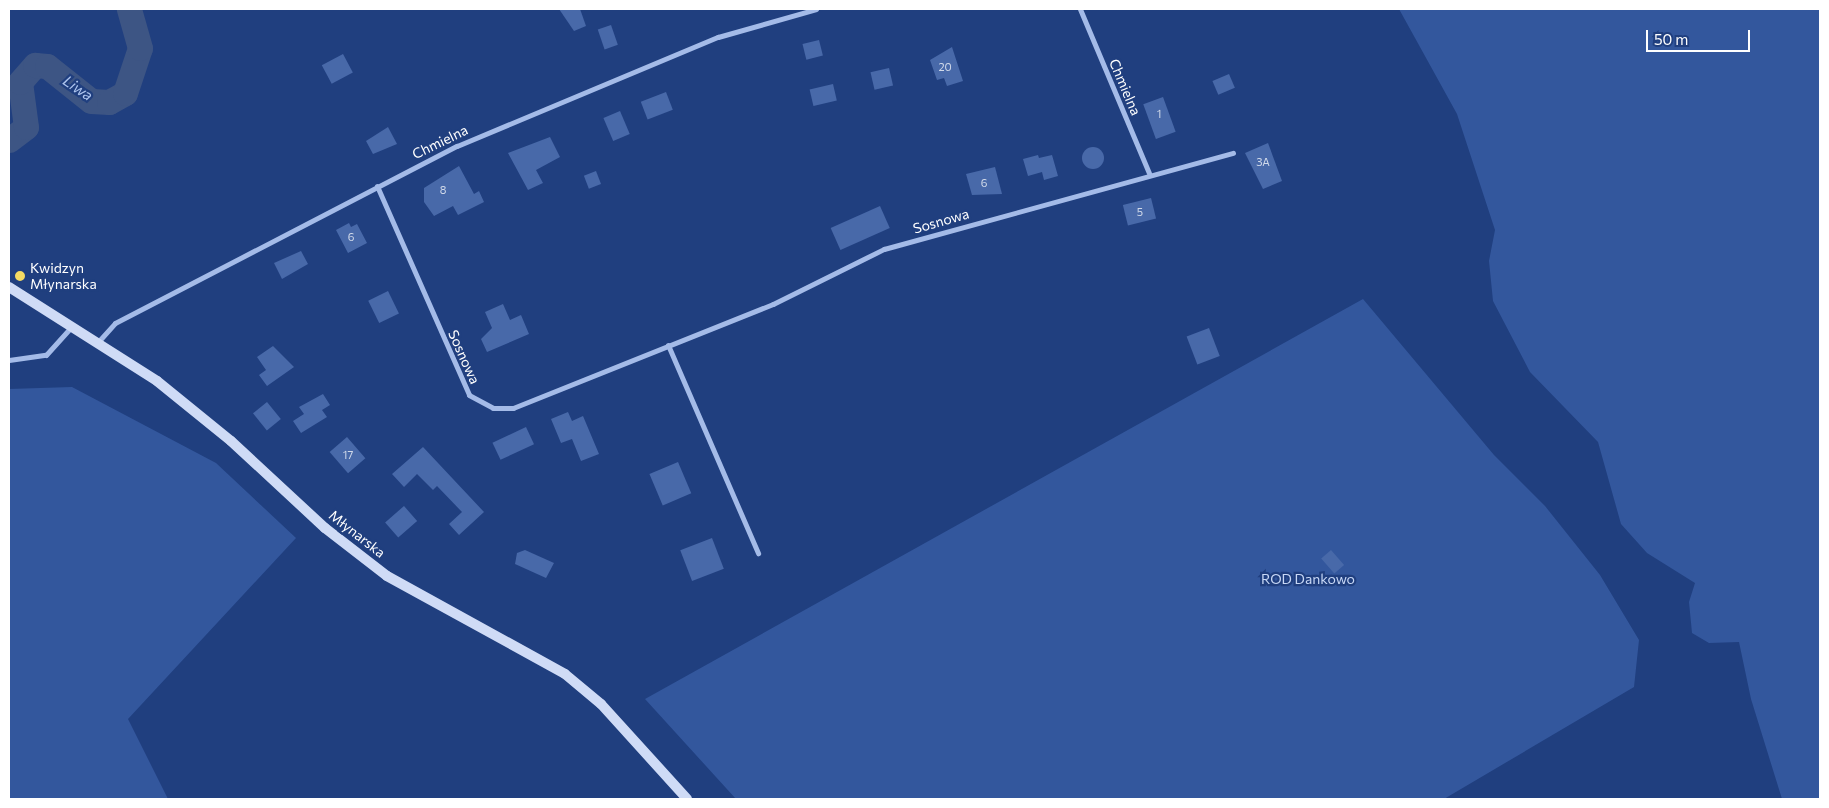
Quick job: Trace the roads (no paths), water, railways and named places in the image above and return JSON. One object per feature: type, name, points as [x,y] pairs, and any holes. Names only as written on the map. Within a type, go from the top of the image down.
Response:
[{"type":"street","name":"Chmielna","points":[[98,342],[114,323],[480,135],[684,50],[816,9]]},
{"type":"street","name":"Chmielna","points":[[1080,9],[1149,173]]},
{"type":"street","name":"Sosnowa","points":[[378,186],[460,376],[478,403],[513,408],[812,287],[884,249],[1149,173],[1234,153]]},
{"type":"street","name":"Młynarska","points":[[9,287],[98,342],[195,410],[325,528],[387,576],[565,674],[601,704],[687,799]]},
{"type":"street","points":[[9,360],[46,355],[72,326]]},
{"type":"street","points":[[668,345],[758,553]]},
{"type":"waterway","name":"Liwa","points":[[9,140],[26,127],[20,82],[35,65],[47,66],[91,101],[109,102],[125,93],[140,48],[129,9]]},
{"type":"place","name":"Kwidzyn Młynarska","points":[[20,276]]},
{"type":"park label","name":"ROD Dankowo","points":[[1308,579]]}]
